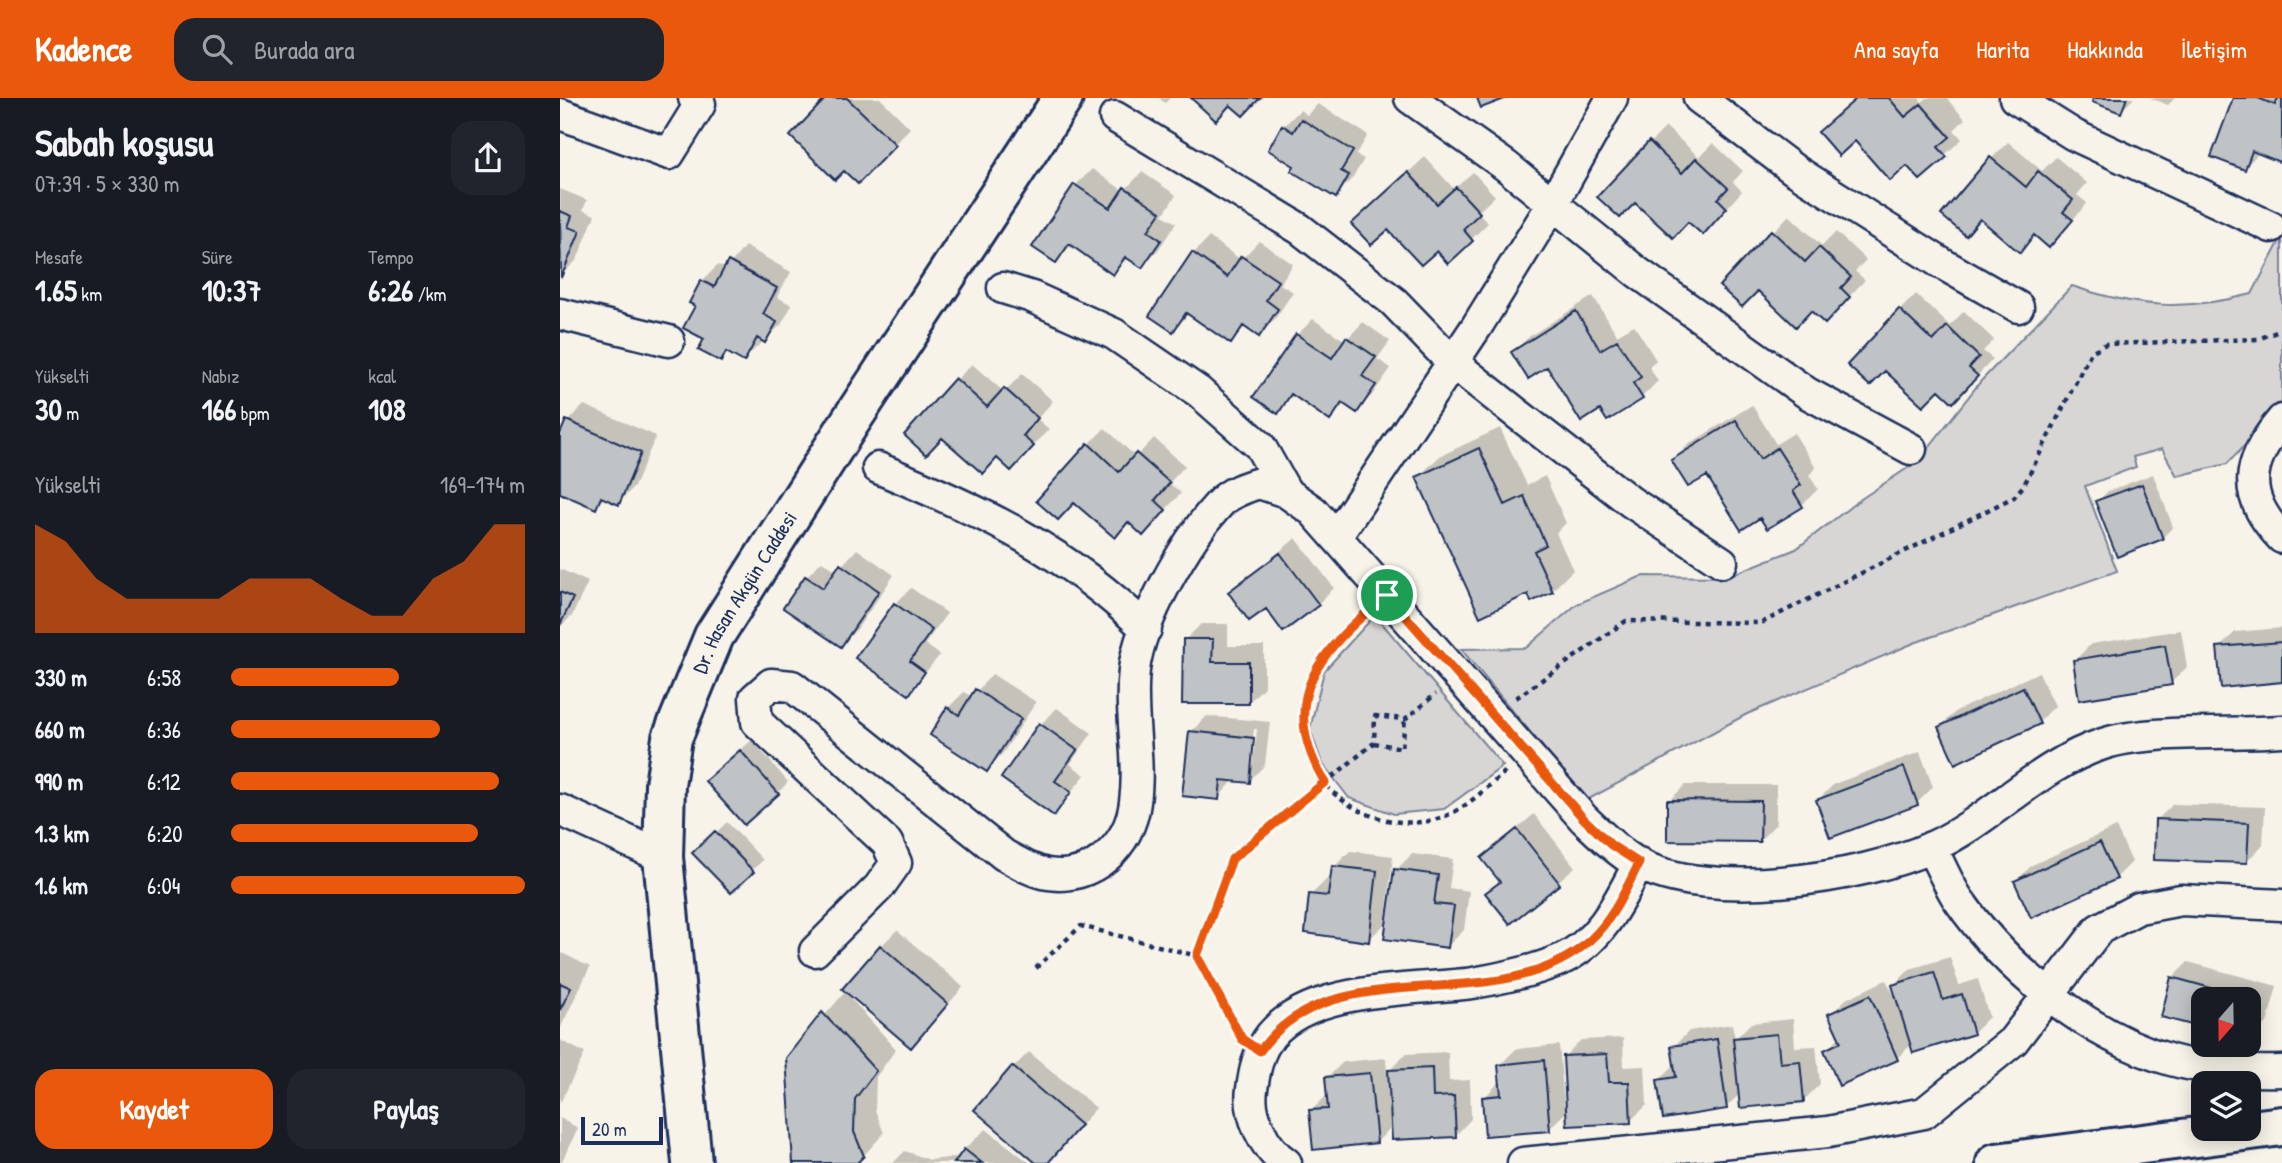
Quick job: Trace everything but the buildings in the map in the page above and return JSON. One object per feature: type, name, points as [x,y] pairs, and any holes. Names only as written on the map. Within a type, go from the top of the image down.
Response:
[{"type":"street","points":[[560,114],[669,154],[700,104],[694,98]]},
{"type":"street","name":"Dr. Hasan Akgün Caddesi","points":[[692,1163],[663,857],[665,785],[672,738],[714,636],[850,422],[1063,98]]},
{"type":"street","points":[[1410,98],[1506,166],[1637,272],[1807,393],[1911,449]]},
{"type":"street","points":[[1336,537],[1552,205],[1612,98]]},
{"type":"street","points":[[1699,98],[1793,169],[1941,263],[2018,307]]},
{"type":"street","points":[[2015,98],[2074,135],[2271,227]]},
{"type":"street","points":[[1115,117],[1300,229],[1394,302],[1452,362],[1631,502],[1722,562]]},
{"type":"street","points":[[1003,288],[1032,297],[1114,334],[1199,392],[1260,446],[1286,492]]},
{"type":"street","points":[[560,314],[669,341]]},
{"type":"street","points":[[2282,420],[2265,439],[2253,467],[2253,491],[2265,520],[2282,538]]},
{"type":"street","points":[[878,468],[1009,527],[1061,557],[1110,593],[1146,629]]},
{"type":"street","points":[[815,951],[879,887],[896,863],[887,843],[757,722],[755,698],[771,684],[792,686],[1004,855],[1044,874],[1067,876],[1089,869],[1109,858],[1126,831],[1135,805],[1134,668],[1153,605],[1222,500],[1259,483],[1286,492],[1313,512],[1584,819],[1611,845],[1639,863],[1694,879],[1778,882],[1855,873],[1931,847],[1982,818],[2039,774],[2105,743],[2141,737],[2282,731]]},
{"type":"street","points":[[560,810],[663,857]]},
{"type":"street","points":[[1931,847],[1958,898],[1992,940],[2047,994],[2104,1032],[2171,1060],[2245,1072],[2282,1071]]},
{"type":"street","points":[[1286,1163],[1276,1156],[1263,1137],[1251,1098],[1260,1051],[1272,1033],[1312,1006],[1404,988],[1518,975],[1562,959],[1588,942],[1608,921],[1639,863]]},
{"type":"street","points":[[1523,1163],[1828,1132],[1924,1113],[1973,1077],[2012,1041],[2099,929],[2139,908],[2181,900],[2282,905]]},
{"type":"street","points":[[1996,1163],[2282,1126]]},
{"type":"path","points":[[1492,715],[1626,621],[1761,623],[2014,497],[2024,485],[2091,352],[2106,344],[2258,339],[2281,334]]},
{"type":"path","points":[[1387,595],[1342,634],[1320,660],[1307,694],[1302,722],[1309,756],[1341,801],[1362,813],[1399,824],[1438,819],[1474,799],[1527,755]]},
{"type":"path","points":[[1374,743],[1375,716],[1405,719],[1458,676]]},
{"type":"path","points":[[1197,956],[1232,859],[1374,743],[1402,748],[1405,719]]},
{"type":"path","points":[[1036,968],[1081,926],[1197,956],[1242,1039],[1260,1051]]},
{"type":"shaded area","points":[[2282,237],[2282,406],[2227,464],[2177,476],[2162,449],[2133,457],[2136,467],[2085,486],[2117,571],[1914,643],[1747,714],[1587,800],[1461,649],[1526,648],[1577,604],[1642,576],[1726,577],[1796,549],[1858,501],[1918,461],[1981,381],[2072,286],[2118,299],[2161,305],[2205,303],[2252,294]]},
{"type":"shaded area","points":[[1375,615],[1503,766],[1444,809],[1394,814],[1349,798],[1322,763],[1310,729],[1324,671]]},
{"type":"route","points":[[1387,595],[1584,819],[1611,845],[1639,863],[1608,921],[1588,942],[1562,959],[1518,975],[1470,983],[1404,988],[1312,1006],[1290,1018],[1272,1033],[1260,1051],[1242,1039],[1197,956],[1232,859],[1325,782],[1309,756],[1302,722],[1307,694],[1320,660],[1342,634],[1387,595]]}]
